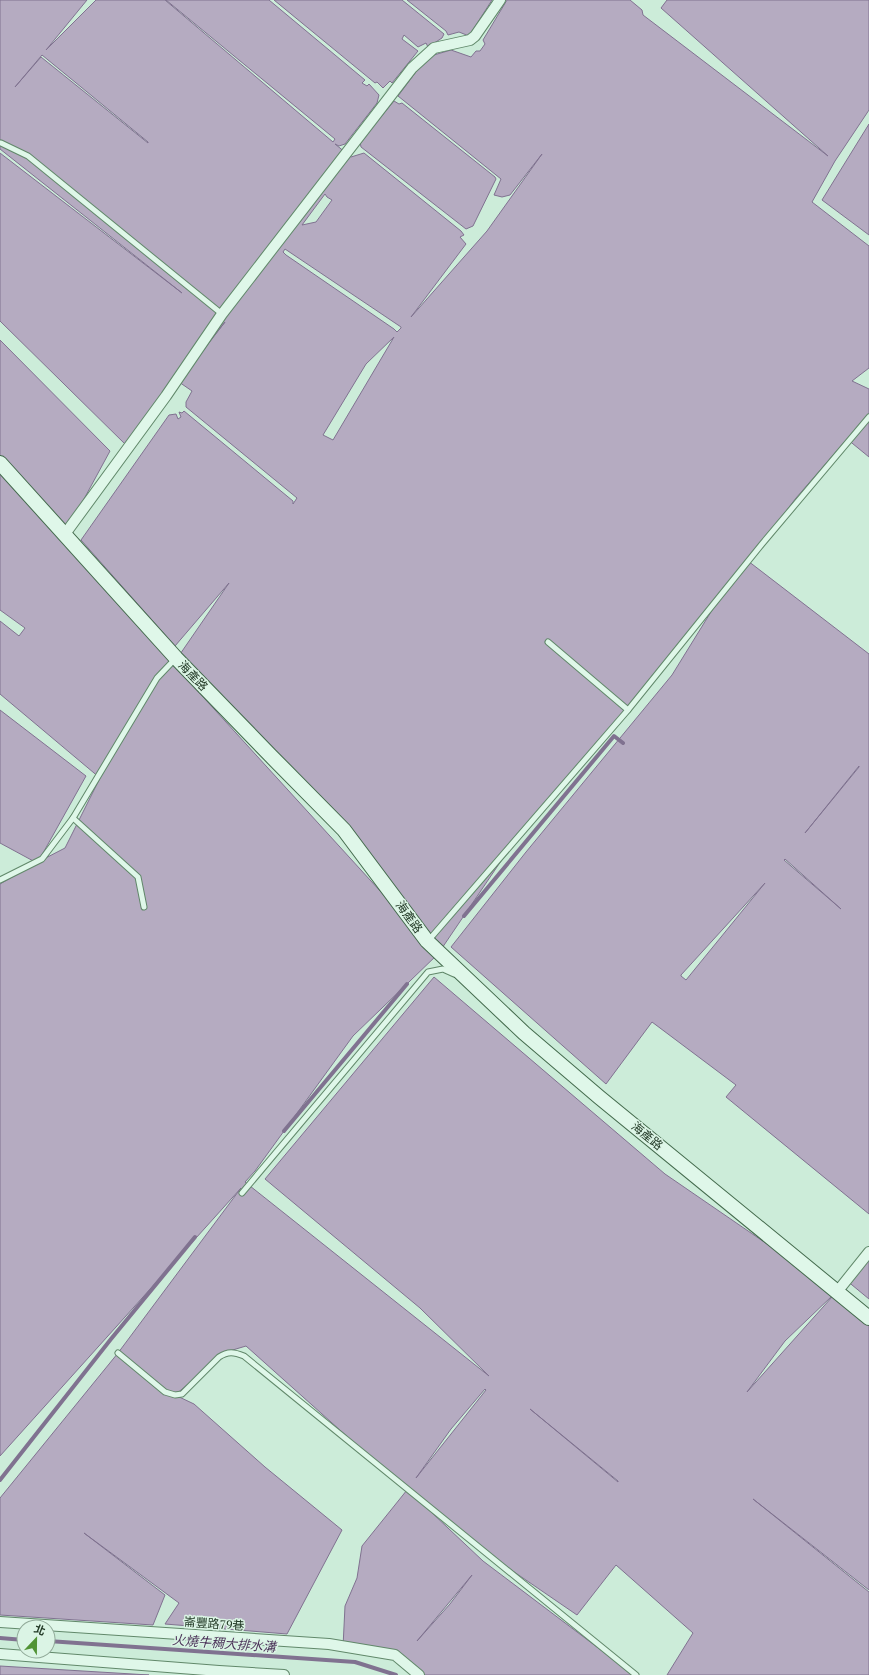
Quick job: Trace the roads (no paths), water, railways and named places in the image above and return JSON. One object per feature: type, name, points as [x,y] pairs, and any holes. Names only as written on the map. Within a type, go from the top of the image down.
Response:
[{"type":"street","points":[[65,534],[166,396],[222,314],[412,68],[434,48],[470,40],[475,36],[500,0]]},
{"type":"street","name":"海產路","points":[[0,463],[176,658],[344,830],[427,941],[524,1033],[869,1318]]},
{"type":"street","points":[[837,1292],[869,1252]]},
{"type":"street","name":"崙豐路79巷","points":[[0,1622],[328,1644],[395,1655],[419,1675]]},
{"type":"street","points":[[0,1654],[219,1672],[284,1675]]},
{"type":"lane","points":[[2,143],[28,156],[222,314]]},
{"type":"lane","points":[[427,941],[628,710],[762,544],[869,417]]},
{"type":"lane","points":[[548,642],[628,710]]},
{"type":"lane","points":[[0,880],[42,859],[73,818],[157,678],[176,658]]},
{"type":"lane","points":[[73,818],[138,877],[144,907]]},
{"type":"lane","points":[[242,1193],[428,972],[443,969],[465,978]]},
{"type":"lane","points":[[118,1353],[165,1392],[175,1395],[182,1394],[219,1357],[226,1352],[244,1356],[636,1675]]},
{"type":"waterway","points":[[464,916],[614,736],[623,743]]},
{"type":"waterway","points":[[284,1131],[407,984]]},
{"type":"waterway","points":[[0,1480],[111,1339],[195,1237]]},
{"type":"waterway","name":"火燒牛稠大排水溝","points":[[0,1638],[16,1639]]},
{"type":"waterway","name":"火燒牛稠大排水溝","points":[[56,1642],[355,1662],[396,1675]]}]
